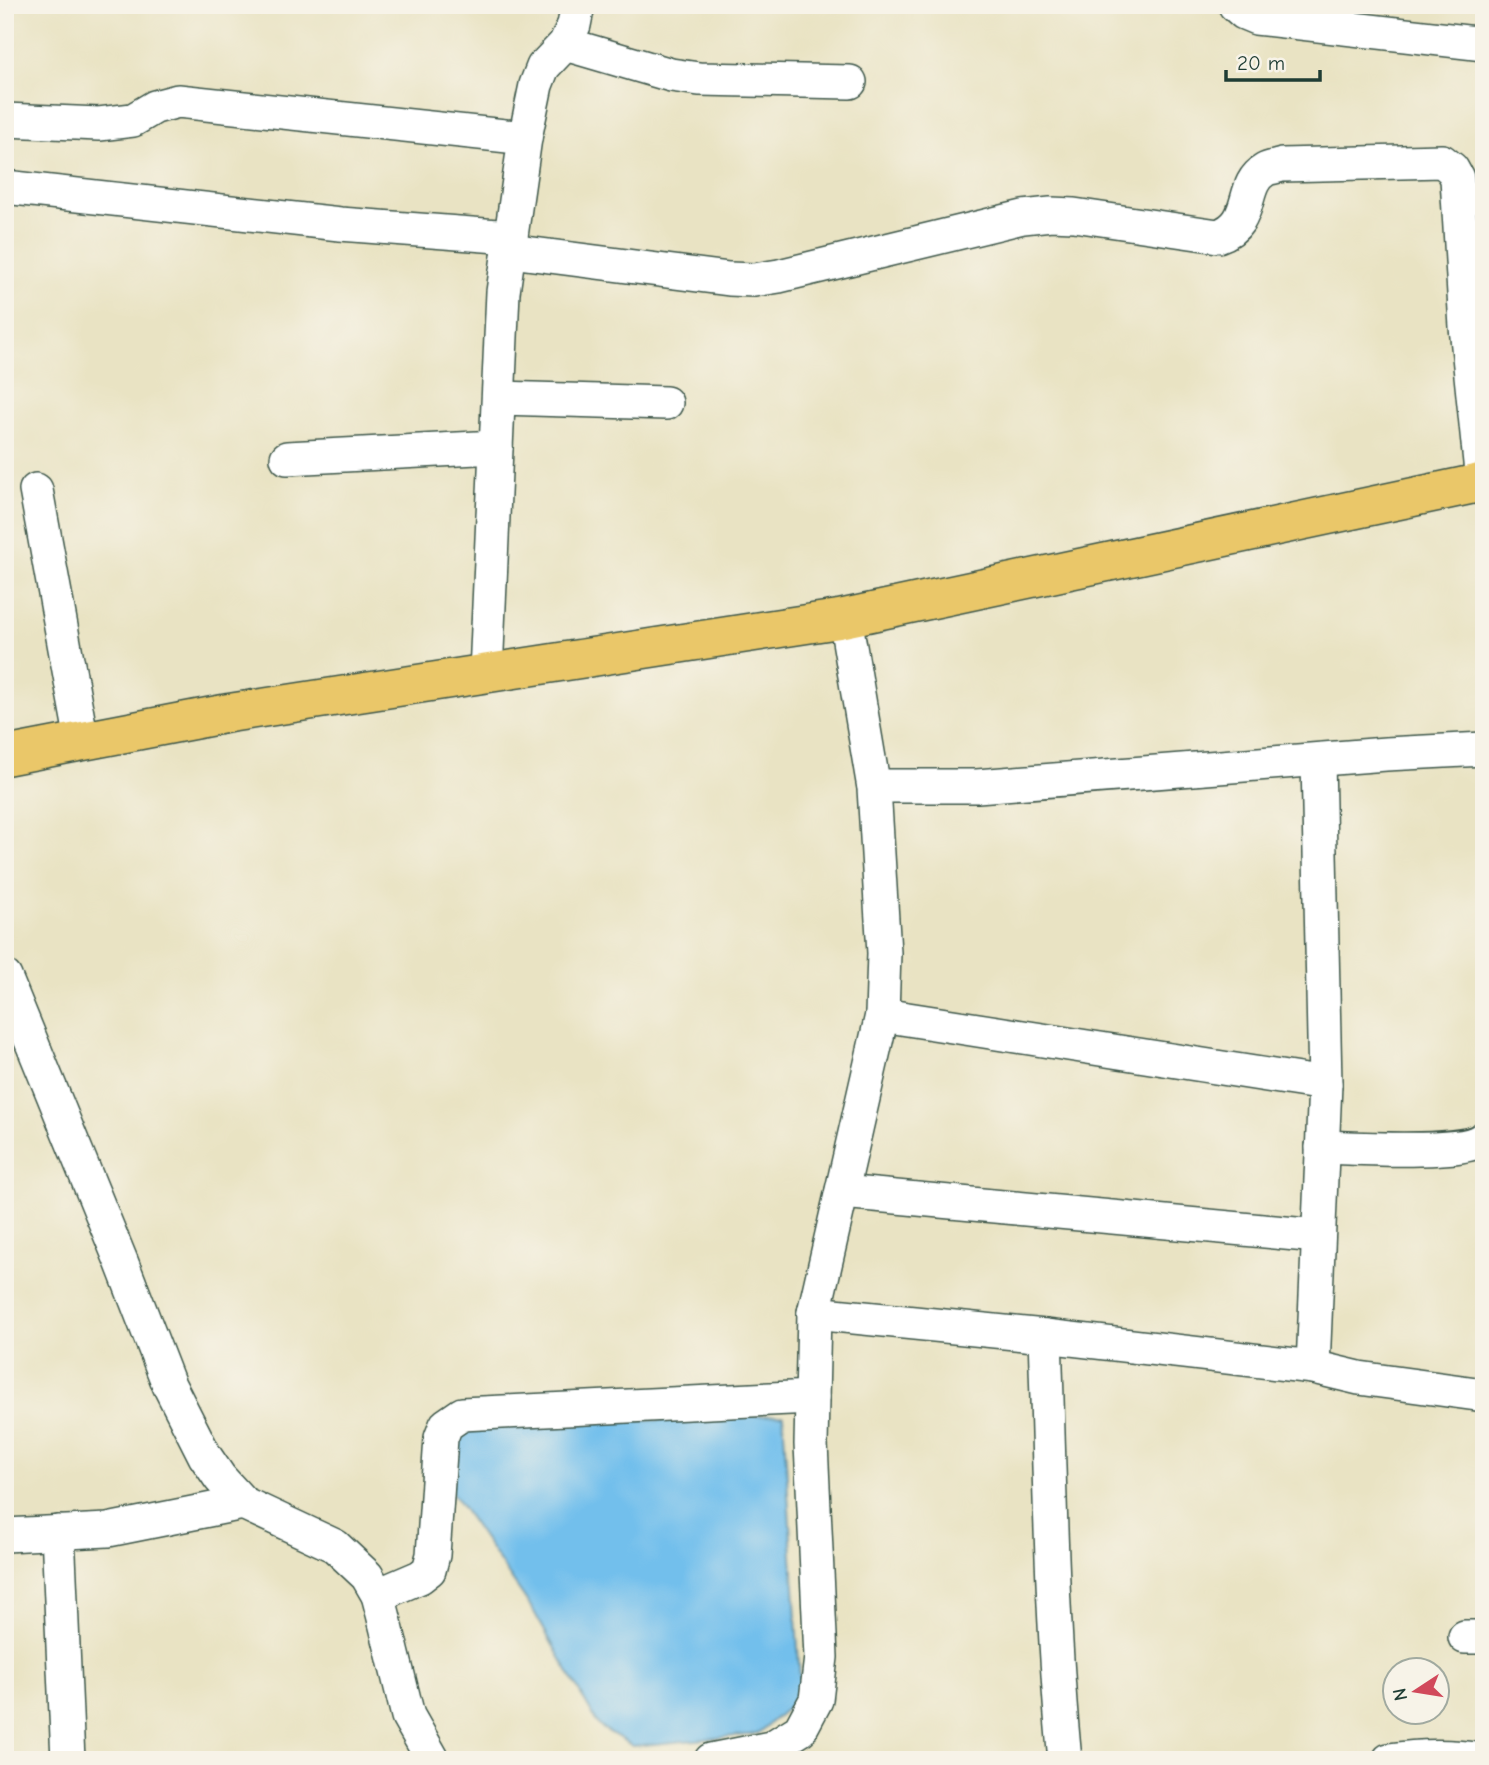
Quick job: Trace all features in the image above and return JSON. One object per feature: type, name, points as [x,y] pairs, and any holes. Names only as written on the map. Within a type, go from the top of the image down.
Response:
[{"type":"main road","points":[[5,756],[229,713],[845,617],[1483,482]]},
{"type":"street","points":[[486,673],[503,292],[524,138],[536,85],[543,67],[565,44],[574,25],[578,5]]},
{"type":"street","points":[[1235,5],[1256,18],[1484,44]]},
{"type":"street","points":[[565,44],[671,75],[699,79],[850,82]]},
{"type":"street","points":[[5,120],[110,123],[133,120],[155,107],[178,101],[524,138]]},
{"type":"street","points":[[5,187],[510,244],[729,279],[754,280],[1023,217],[1051,214],[1218,236],[1229,232],[1239,223],[1256,179],[1266,169],[1282,165],[1442,161],[1452,169],[1457,178],[1466,327],[1483,482]]},
{"type":"street","points":[[499,398],[666,403]]},
{"type":"street","points":[[287,458],[496,447]]},
{"type":"street","points":[[36,490],[82,741]]},
{"type":"street","points":[[711,1760],[771,1748],[800,1730],[816,1700],[821,1657],[811,1444],[814,1313],[882,1014],[884,953],[874,786],[845,617]]},
{"type":"street","points":[[874,786],[977,786],[1484,750]]},
{"type":"street","points":[[1313,1367],[1325,1084],[1318,761]]},
{"type":"street","points":[[5,977],[13,1017],[169,1385],[205,1456],[220,1478],[243,1503],[335,1546],[367,1576],[378,1595],[408,1716],[433,1760]]},
{"type":"street","points":[[882,1014],[1325,1084]]},
{"type":"street","points":[[1322,1147],[1455,1148],[1479,1143],[1484,1138]]},
{"type":"street","points":[[842,1192],[1318,1236]]},
{"type":"street","points":[[814,1313],[1313,1367],[1371,1380],[1484,1395]]},
{"type":"street","points":[[1045,1336],[1051,1564],[1056,1670],[1065,1760]]},
{"type":"street","points":[[378,1595],[421,1577],[429,1570],[433,1555],[441,1438],[446,1425],[462,1415],[813,1397]]},
{"type":"street","points":[[5,1535],[108,1530],[243,1503]]},
{"type":"street","points":[[58,1532],[68,1760]]},
{"type":"street","points":[[1389,1760],[1424,1755],[1484,1759]]},
{"type":"water","points":[[783,1415],[801,1696],[757,1734],[633,1746],[599,1726],[533,1610],[442,1478],[457,1428]]}]
